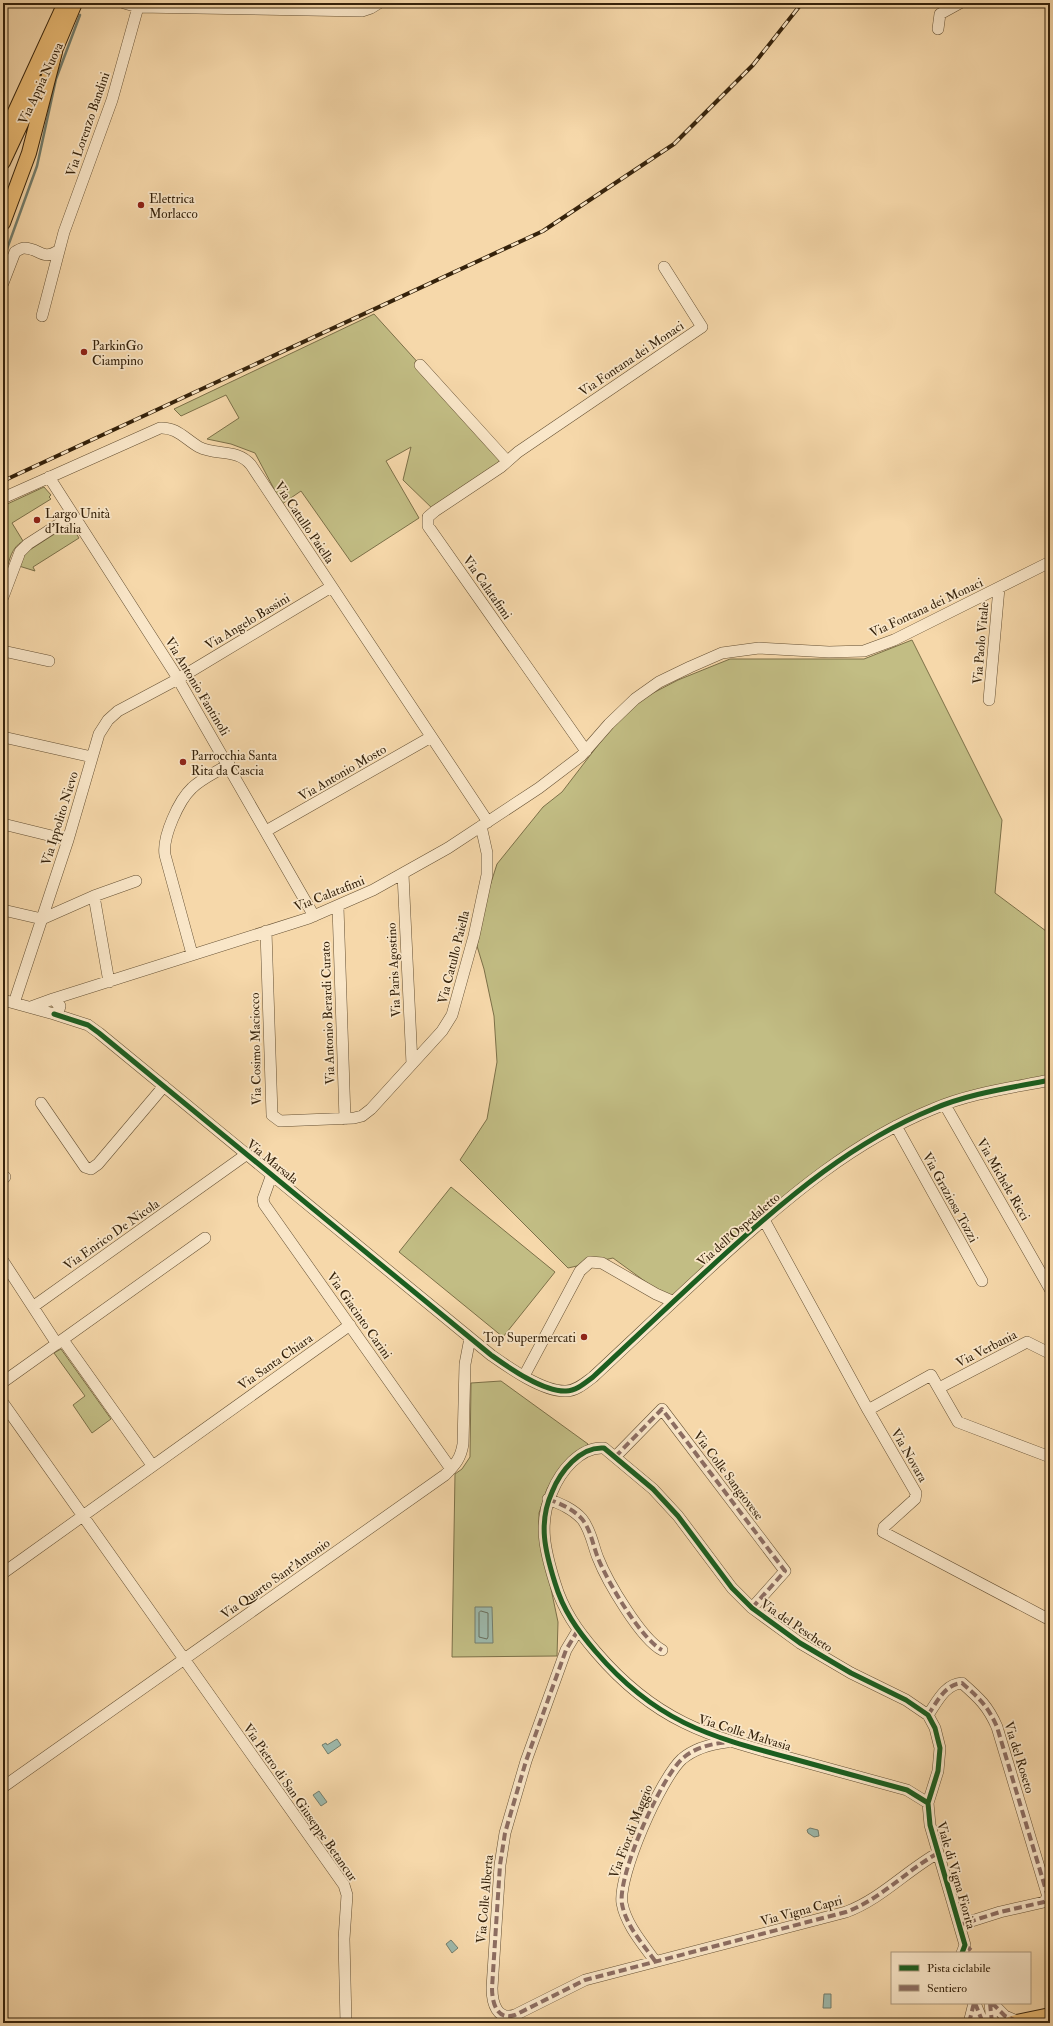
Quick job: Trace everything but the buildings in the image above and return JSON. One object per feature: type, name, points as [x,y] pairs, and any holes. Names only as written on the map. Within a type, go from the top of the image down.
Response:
[{"type":"main road","name":"Via Appia Nuova","points":[[3,138],[65,3]]},
{"type":"main road","name":"Via Appia Nuova","points":[[3,162],[55,52],[75,3]]},
{"type":"main road","points":[[3,224],[29,153],[55,52]]},
{"type":"main road","points":[[1016,2022],[1050,2015]]},
{"type":"street","points":[[124,3],[138,7],[362,11],[372,8],[379,3]]},
{"type":"street","points":[[938,29],[940,14],[960,3]]},
{"type":"street","name":"Via Lorenzo Bandini","points":[[42,316],[60,250],[112,100],[138,7]]},
{"type":"street","points":[[3,283],[15,252],[24,248],[46,255],[52,255],[60,250]]},
{"type":"street","name":"Via Fontana dei Monaci","points":[[557,425],[702,328],[664,267]]},
{"type":"street","points":[[420,365],[507,461]]},
{"type":"street","name":"Via Calatafimi","points":[[557,425],[435,511],[428,517],[428,526],[586,751]]},
{"type":"street","name":"Via Catullo Paiella","points":[[3,498],[155,429],[163,427],[173,429],[200,447],[235,454],[249,463],[431,737],[484,824],[487,853],[487,875],[476,928],[456,1007],[445,1028],[367,1113],[359,1117],[345,1119]]},
{"type":"street","name":"Via Antonio Fantinoli","points":[[49,477],[178,679],[229,764],[314,916]]},
{"type":"street","points":[[3,597],[18,555],[22,549],[73,515]]},
{"type":"street","name":"Via Fontana dei Monaci","points":[[690,667],[722,653],[759,648],[829,652],[864,651],[894,640],[1050,562]]},
{"type":"street","name":"Via Angelo Bassini","points":[[178,679],[331,587]]},
{"type":"street","name":"Via Paolo Vitale","points":[[989,700],[999,588]]},
{"type":"street","points":[[3,651],[49,661]]},
{"type":"street","name":"Via Calatafimi","points":[[14,1003],[31,1007],[56,1006],[109,982],[338,907],[403,874],[539,788],[586,751],[609,724],[635,698],[659,682],[690,667]]},
{"type":"street","name":"Via Ippolito Nievo","points":[[14,1003],[68,840],[100,731],[110,717],[178,679]]},
{"type":"street","points":[[3,737],[92,757]]},
{"type":"street","name":"Via Antonio Mosto","points":[[266,831],[431,737]]},
{"type":"street","points":[[192,954],[165,855],[165,840],[188,791],[197,783],[229,764]]},
{"type":"street","points":[[3,824],[68,840]]},
{"type":"street","name":"Via Paris Agostino","points":[[403,874],[412,1064]]},
{"type":"street","points":[[3,910],[42,919],[94,896],[136,881]]},
{"type":"street","points":[[94,896],[109,982]]},
{"type":"street","name":"Via Antonio Berardi Curato","points":[[338,907],[345,1119]]},
{"type":"street","name":"Via Cosimo Maciocco","points":[[266,931],[270,1112],[278,1121],[345,1119]]},
{"type":"street","points":[[3,1000],[14,1003]]},
{"type":"street","name":"Via Marsala","points":[[56,1006],[68,1018],[94,1029],[248,1154],[470,1338]]},
{"type":"street","name":"Via dell'Ospedaletto","points":[[470,1338],[490,1355],[524,1376],[559,1391],[571,1390],[582,1386],[763,1218],[844,1157],[896,1126],[933,1108],[983,1093],[1050,1080]]},
{"type":"street","points":[[41,1103],[85,1167],[91,1169],[98,1164],[164,1086]]},
{"type":"street","name":"Via Michele Ricci","points":[[945,1105],[1050,1289]]},
{"type":"street","name":"Via Graziosa Tozzi","points":[[896,1126],[982,1281]]},
{"type":"street","name":"Via Enrico De Nicola","points":[[34,1306],[248,1154]]},
{"type":"street","name":"Via Giacinto Carini","points":[[272,1174],[264,1203],[451,1469]]},
{"type":"street","name":"Via Novara","points":[[763,1218],[868,1410],[916,1493],[913,1501],[884,1527],[884,1533],[1050,1620]]},
{"type":"street","points":[[3,1382],[205,1238]]},
{"type":"street","points":[[3,1262],[34,1306],[34,1310],[60,1342],[152,1465]]},
{"type":"street","points":[[524,1376],[580,1271],[590,1262],[602,1263],[656,1294],[672,1301]]},
{"type":"street","name":"Via Santa Chiara","points":[[3,1573],[82,1515],[350,1325]]},
{"type":"street","name":"Via Quarto Sant'Antonio","points":[[3,1787],[184,1660],[451,1469],[459,1460],[463,1444],[465,1364],[470,1338]]},
{"type":"street","name":"Via Verbania","points":[[938,1388],[1027,1342],[1047,1352]]},
{"type":"street","points":[[868,1410],[928,1376],[932,1376],[960,1423],[1050,1457]]},
{"type":"street","name":"Via Pietro di San Giuseppe Betancur","points":[[3,1403],[344,1885],[347,1895],[344,1939],[346,2023]]},
{"type":"street","name":"Via Colle Sangiovese","points":[[615,1457],[662,1409],[785,1571],[752,1608]]},
{"type":"street","name":"Via Colle Malvasia","points":[[615,1457],[604,1448],[596,1447],[577,1458],[566,1467],[555,1483],[548,1499],[544,1510],[543,1527],[550,1567],[565,1611],[578,1630],[610,1668],[636,1692],[685,1724],[729,1742],[907,1790],[928,1802]]},
{"type":"street","name":"Via del Pescheto","points":[[615,1457],[653,1489],[678,1516],[732,1588],[752,1608],[800,1643],[851,1672],[906,1700],[928,1715]]},
{"type":"street","points":[[548,1499],[570,1509],[584,1522],[598,1558],[617,1596],[647,1636],[657,1647],[662,1650]]},
{"type":"street","name":"Via Colle Alberta","points":[[578,1630],[566,1650],[526,1761],[505,1833],[500,1865],[495,1924],[492,1999],[499,2014],[504,2016],[513,2016],[585,1980],[655,1961]]},
{"type":"street","name":"Via del Roseto","points":[[928,1715],[947,1688],[954,1684],[962,1683],[983,1701],[991,1714],[999,1733],[1048,1898],[1044,1902],[1000,1912],[960,1925]]},
{"type":"street","points":[[928,1715],[938,1737],[940,1761],[928,1802]]},
{"type":"street","name":"Via Fior di Maggio","points":[[655,1961],[640,1941],[624,1913],[622,1896],[626,1874],[664,1781],[673,1769],[682,1759],[700,1748],[729,1742]]},
{"type":"street","name":"Viale di Vigna Fiorita","points":[[928,1802],[930,1825],[960,1925],[964,1949]]},
{"type":"street","name":"Via Vigna Capri","points":[[655,1961],[742,1940],[855,1909],[870,1902],[911,1870],[938,1853]]},
{"type":"street","points":[[969,2023],[974,2004]]},
{"type":"street","points":[[974,2004],[983,2023]]},
{"type":"street","points":[[991,2004],[992,2023]]},
{"type":"street","points":[[992,2004],[1006,2016],[1016,2022]]},
{"type":"shaded area","points":[[374,314],[507,461],[435,511],[403,480],[411,447],[386,461],[419,518],[351,562],[301,491],[282,504],[255,453],[231,444],[207,439],[239,418],[226,395],[181,416],[174,409]]},
{"type":"shaded area","points":[[44,487],[51,495],[49,497],[51,499],[12,523],[23,541],[13,550],[6,571],[3,564],[3,506]]},
{"type":"shaded area","points":[[70,524],[79,538],[33,567],[35,571],[19,566],[25,553]]},
{"type":"shaded area","points":[[912,640],[1002,820],[995,893],[1050,934],[1050,1081],[945,1105],[844,1157],[672,1301],[613,1258],[568,1268],[460,1160],[487,1119],[497,1062],[494,1016],[484,969],[477,946],[489,889],[497,864],[543,807],[562,792],[628,706],[678,680],[730,659],[864,659]]},
{"type":"shaded area","points":[[451,1187],[555,1272],[503,1337],[399,1252]]},
{"type":"shaded area","points":[[61,1349],[111,1419],[92,1433],[73,1405],[85,1396],[54,1353]]},
{"type":"shaded area","points":[[501,1381],[588,1444],[555,1476],[547,1489],[539,1513],[539,1532],[558,1622],[557,1656],[452,1657],[455,1474],[462,1469],[470,1457],[471,1383]]},
{"type":"water","points":[[475,1607],[492,1607],[493,1643],[475,1643]]},
{"type":"water","points":[[337,1739],[341,1745],[328,1754],[322,1745],[326,1743],[327,1745]]},
{"type":"water","points":[[319,1791],[327,1802],[321,1806],[313,1795]]},
{"type":"water","points":[[810,1828],[818,1830],[819,1836],[814,1837],[808,1833],[807,1830]]},
{"type":"water","points":[[451,1940],[458,1948],[452,1953],[446,1944]]},
{"type":"water","points":[[824,1994],[831,1994],[831,2008],[823,2008]]},
{"type":"waterway","points":[[3,260],[37,166],[56,79],[80,15]]},
{"type":"railway","points":[[3,481],[543,231],[674,144],[753,65],[802,3]]},
{"type":"marked path","points":[[615,1457],[662,1409],[785,1571],[752,1608]]},
{"type":"marked path","points":[[548,1499],[571,1510],[582,1519],[590,1533],[596,1553],[609,1581],[644,1634],[662,1650]]},
{"type":"marked path","points":[[578,1630],[566,1650],[526,1761],[505,1833],[500,1865],[492,1988],[493,1999],[500,2013],[509,2016],[515,2015],[585,1980],[846,1912],[871,1900],[938,1853]]},
{"type":"marked path","points":[[928,1715],[938,1699],[946,1690],[956,1684],[962,1683],[978,1698],[994,1720],[1048,1897],[1044,1902],[1000,1912],[959,1925]]},
{"type":"marked path","points":[[655,1961],[631,1927],[624,1912],[622,1904],[622,1890],[626,1872],[642,1828],[663,1785],[674,1769],[683,1758],[693,1751],[728,1742]]},
{"type":"marked path","points":[[965,1945],[973,1952]]},
{"type":"marked path","points":[[969,2023],[974,2004]]},
{"type":"marked path","points":[[975,2004],[983,2023]]},
{"type":"marked path","points":[[990,2004],[992,2023]]},
{"type":"marked path","points":[[993,2004],[1005,2016],[1019,2022]]},
{"type":"cycle path","points":[[54,1014],[88,1025],[99,1033],[491,1355],[526,1378],[547,1387],[566,1391],[577,1388],[593,1377],[692,1284],[773,1211],[849,1154],[904,1122],[947,1103],[1050,1080]]},
{"type":"cycle path","points":[[595,1448],[604,1448],[653,1489],[678,1516],[732,1588],[752,1608],[800,1643],[851,1673],[906,1700],[928,1715],[935,1728],[940,1748],[938,1771],[928,1803],[907,1790],[760,1750],[708,1733],[684,1723],[661,1710],[640,1695],[618,1675],[589,1644],[566,1611],[558,1593],[548,1560],[544,1537],[545,1515],[552,1492],[560,1476],[572,1462],[587,1451],[595,1448]]},
{"type":"cycle path","points":[[928,1803],[930,1825],[965,1945],[962,1952]]},
{"type":"place","name":"Elettrica Morlacco","points":[[141,205]]},
{"type":"place","name":"ParkinGo Ciampino","points":[[84,352]]},
{"type":"place","name":"Largo Unità d'Italia","points":[[37,520]]},
{"type":"place","name":"Parrocchia Santa Rita da Cascia","points":[[183,762]]},
{"type":"place","name":"Top Supermercati","points":[[584,1337]]}]
